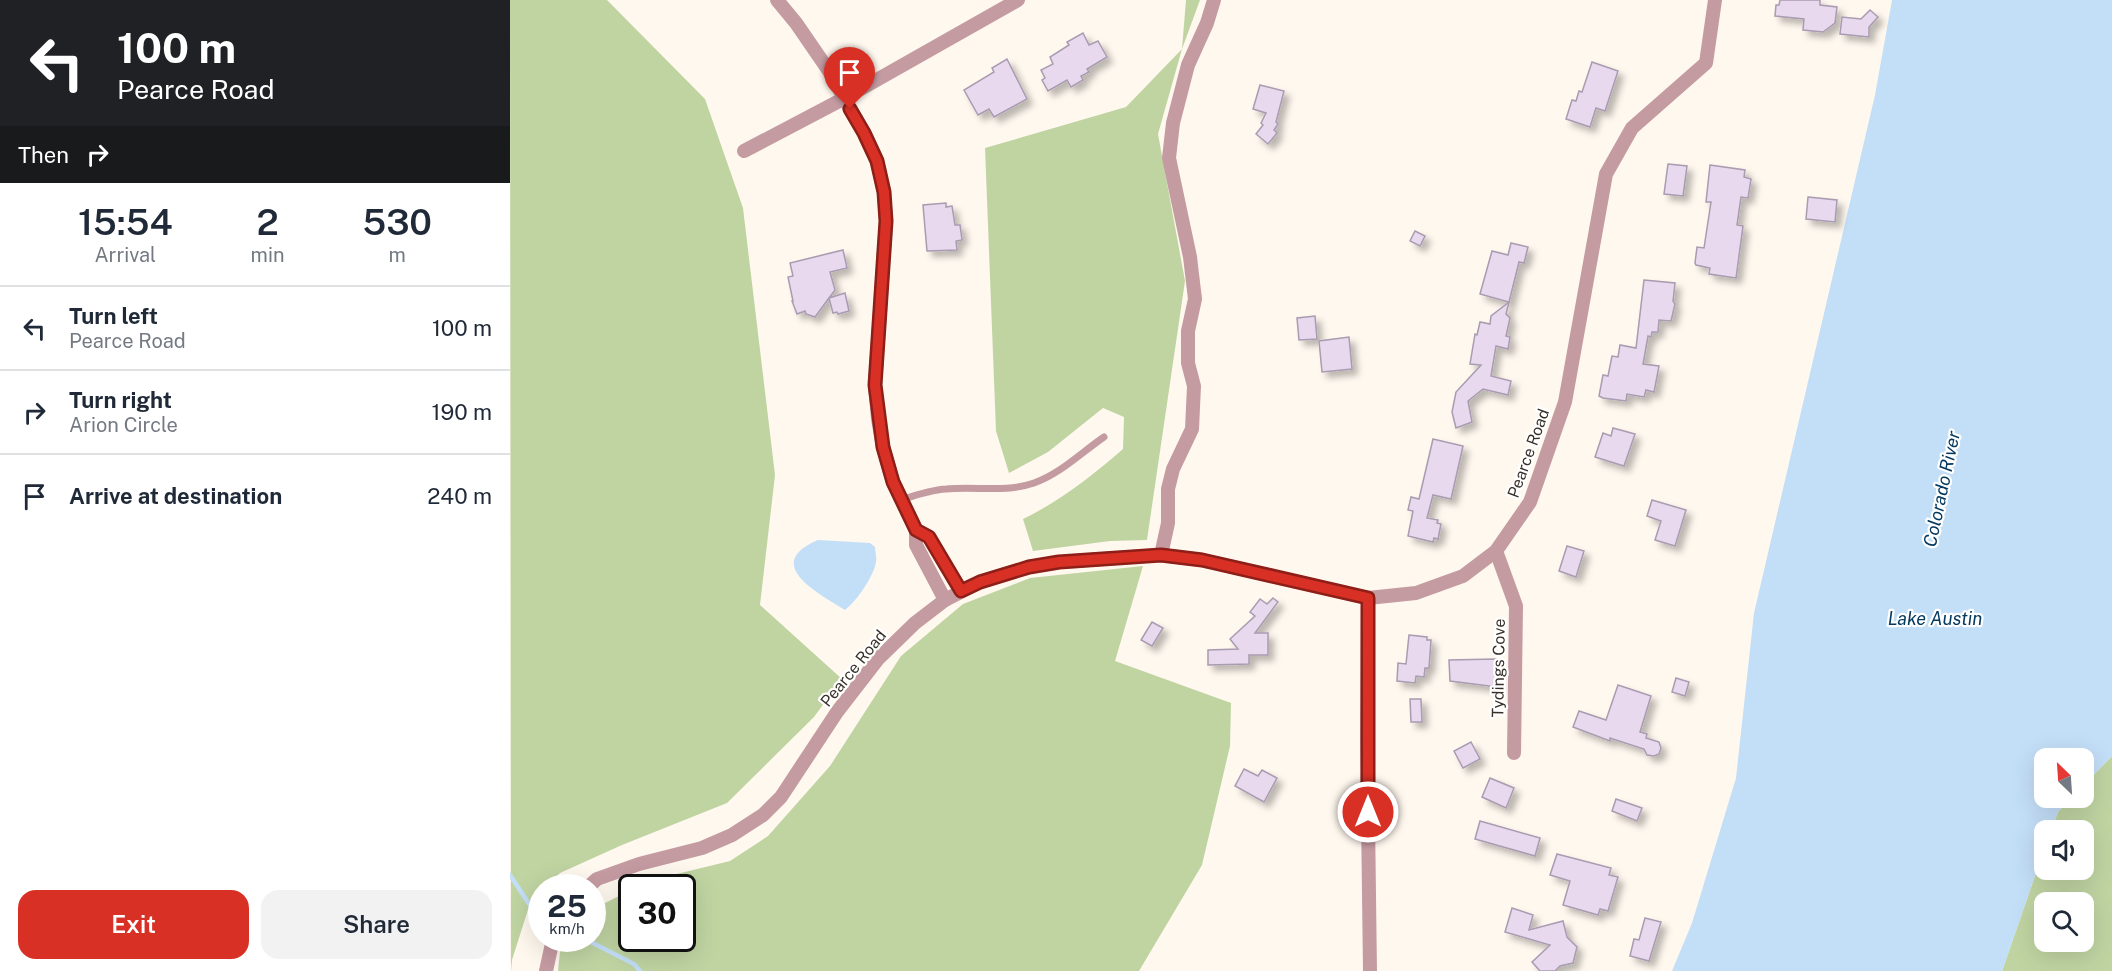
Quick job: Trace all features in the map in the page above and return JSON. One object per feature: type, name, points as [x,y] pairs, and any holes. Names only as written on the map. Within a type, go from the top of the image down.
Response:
[{"type":"street","points":[[777,0],[814,48],[864,133],[877,161],[884,192],[886,221],[875,385],[883,447],[893,482],[916,530],[916,545],[945,600]]},
{"type":"street","points":[[744,151],[843,99],[1018,0]]},
{"type":"street","points":[[1161,555],[1168,523],[1168,489],[1173,469],[1192,429],[1194,402],[1194,386],[1188,363],[1188,331],[1195,299],[1190,257],[1169,158],[1173,123],[1188,65],[1214,0]]},
{"type":"street","name":"Pearce Road","points":[[606,876],[639,864],[702,848],[732,835],[763,815],[781,797],[837,712],[878,659],[915,623],[945,600],[980,582],[1029,567],[1059,562],[1161,555],[1202,560],[1368,598],[1416,593],[1463,576],[1496,551],[1530,502],[1565,402],[1606,174],[1632,128],[1706,63],[1715,0]]},
{"type":"street","points":[[916,530],[929,537],[961,591]]},
{"type":"street","name":"Tydings Cove","points":[[1496,551],[1516,606],[1514,753]]},
{"type":"street","points":[[1368,598],[1367,764],[1370,971]]},
{"type":"street","points":[[546,971],[550,952]]},
{"type":"lane","points":[[901,500],[924,492],[946,489],[1002,489],[1033,483],[1048,477],[1104,437]]},
{"type":"lane","points":[[922,558],[937,551]]},
{"type":"green space","points":[[510,0],[607,0],[705,99],[743,208],[775,475],[760,605],[842,679],[814,717],[727,803],[622,845],[559,874],[528,874],[528,909],[512,960],[511,971]]},
{"type":"green space","points":[[1186,0],[1200,0],[1182,49]]},
{"type":"green space","points":[[1182,49],[1158,134],[1185,281],[1147,540],[1110,541],[1033,551],[1023,519],[1075,487],[1123,449],[1124,417],[1103,408],[1048,452],[1009,473],[996,431],[985,148],[1126,107]]},
{"type":"green space","points":[[1143,566],[1115,661],[1231,703],[1230,746],[1202,865],[1139,971],[558,971],[560,952],[606,952],[606,902],[618,896],[618,952],[696,952],[696,874],[677,874],[730,861],[768,836],[830,766],[901,656],[963,604],[1030,578]]},
{"type":"green space","points":[[2112,756],[2112,971],[2002,971],[2034,879],[2094,880],[2094,820],[2055,820],[2062,808],[2094,808],[2094,775]]},
{"type":"water","name":"Lake Austin","points":[[1892,0],[2112,0],[2112,756],[2094,775],[2094,748],[2034,748],[2034,808],[2062,808],[2055,820],[2034,820],[2034,879],[2002,971],[1672,971],[1692,923],[1736,778],[1754,613],[1875,95]]},
{"type":"water","points":[[818,540],[870,543],[875,547],[875,568],[859,595],[845,610],[810,587],[800,578],[795,568],[795,559],[802,549]]},
{"type":"building","points":[[1780,0],[1820,0],[1820,5],[1837,7],[1835,23],[1823,32],[1803,30],[1804,19],[1775,16],[1776,5],[1779,5]]},
{"type":"building","points":[[1870,10],[1878,17],[1869,27],[1869,37],[1840,34],[1842,17],[1861,19]]},
{"type":"building","points":[[1083,33],[1089,45],[1098,41],[1107,57],[1087,69],[1089,72],[1081,76],[1083,80],[1071,87],[1067,80],[1048,91],[1042,80],[1045,78],[1041,70],[1053,64],[1050,57],[1069,45],[1067,42]]},
{"type":"building","points":[[1007,59],[1027,99],[994,117],[989,109],[978,115],[964,90],[994,72],[992,68]]},
{"type":"building","points":[[1592,62],[1618,71],[1605,111],[1596,108],[1590,127],[1566,119],[1572,100],[1576,101],[1579,91],[1582,92]]},
{"type":"building","points":[[1260,85],[1284,91],[1276,122],[1278,124],[1274,130],[1277,133],[1268,144],[1256,134],[1263,125],[1261,123],[1266,113],[1253,109]]},
{"type":"building","points":[[1668,164],[1687,166],[1683,196],[1664,194]]},
{"type":"building","points":[[1710,165],[1745,170],[1744,177],[1751,179],[1748,198],[1741,197],[1737,225],[1743,226],[1736,278],[1709,274],[1710,268],[1695,263],[1697,247],[1704,248],[1711,202],[1706,202]]},
{"type":"building","points":[[1808,197],[1837,200],[1835,222],[1806,219]]},
{"type":"building","points":[[946,203],[946,207],[952,206],[955,225],[960,225],[962,240],[956,241],[957,250],[927,251],[923,205]]},
{"type":"building","points":[[1415,231],[1425,236],[1420,246],[1410,241]]},
{"type":"building","points":[[1511,243],[1528,247],[1524,263],[1519,262],[1509,302],[1480,294],[1492,251],[1508,255]]},
{"type":"building","points":[[843,250],[847,268],[830,272],[835,290],[815,317],[806,314],[805,311],[797,314],[788,277],[793,276],[790,263]]},
{"type":"building","points":[[1644,280],[1675,283],[1673,301],[1675,304],[1671,321],[1659,320],[1658,332],[1652,332],[1651,337],[1648,336],[1643,364],[1659,366],[1654,392],[1646,390],[1644,397],[1627,394],[1626,401],[1603,398],[1599,396],[1603,375],[1608,376],[1612,356],[1618,357],[1620,345],[1636,348]]},
{"type":"building","points":[[845,293],[849,311],[833,313],[829,298]]},
{"type":"building","points":[[1509,302],[1506,314],[1510,318],[1506,336],[1510,337],[1508,349],[1496,346],[1491,376],[1511,381],[1508,395],[1483,389],[1468,401],[1472,422],[1456,428],[1452,412],[1456,392],[1481,365],[1470,364],[1475,334],[1477,335],[1480,322],[1490,324],[1491,316]]},
{"type":"building","points":[[1315,316],[1317,339],[1299,340],[1297,318]]},
{"type":"building","points":[[1349,337],[1352,369],[1322,372],[1319,341]]},
{"type":"building","points":[[1613,428],[1635,434],[1624,466],[1595,457],[1603,433],[1611,436]]},
{"type":"building","points":[[1433,439],[1463,446],[1451,499],[1433,495],[1427,518],[1438,520],[1437,523],[1441,524],[1438,539],[1434,538],[1433,542],[1408,536],[1413,511],[1408,510],[1411,497],[1419,499]]},
{"type":"building","points":[[1652,500],[1686,510],[1675,546],[1655,540],[1661,521],[1647,516]]},
{"type":"building","points":[[1567,546],[1584,551],[1576,577],[1559,571]]},
{"type":"building","points":[[1273,598],[1278,602],[1255,633],[1268,633],[1268,655],[1249,655],[1249,664],[1208,665],[1208,650],[1238,649],[1230,639],[1255,616],[1250,612],[1260,599],[1267,604]]},
{"type":"building","points":[[1152,622],[1163,628],[1152,646],[1141,640]]},
{"type":"building","points":[[1409,635],[1427,637],[1427,640],[1431,640],[1429,668],[1425,668],[1424,677],[1416,676],[1415,683],[1397,681],[1398,663],[1406,664]]},
{"type":"building","points":[[1496,659],[1497,687],[1450,681],[1449,660]]},
{"type":"building","points":[[1676,678],[1689,682],[1685,696],[1672,692]]},
{"type":"building","points":[[1618,685],[1651,696],[1640,732],[1647,734],[1646,738],[1659,742],[1661,748],[1659,754],[1647,755],[1644,749],[1610,738],[1610,741],[1573,727],[1579,711],[1606,720]]},
{"type":"building","points":[[1410,699],[1421,699],[1422,722],[1411,722]]},
{"type":"building","points":[[1471,742],[1480,759],[1463,768],[1454,751]]},
{"type":"building","points":[[1244,769],[1258,776],[1262,770],[1277,778],[1264,802],[1235,786]]},
{"type":"building","points":[[1490,778],[1514,788],[1506,808],[1482,797]]},
{"type":"building","points":[[1616,799],[1642,808],[1637,821],[1612,811]]},
{"type":"building","points":[[1480,821],[1540,838],[1535,856],[1475,839]]},
{"type":"building","points":[[1557,854],[1611,868],[1609,875],[1618,877],[1608,911],[1600,909],[1598,915],[1563,905],[1570,881],[1550,875]]},
{"type":"building","points":[[1512,908],[1533,915],[1529,930],[1563,921],[1567,937],[1577,947],[1573,963],[1560,966],[1555,971],[1540,971],[1532,962],[1550,945],[1505,932]]},
{"type":"building","points":[[1645,918],[1661,922],[1649,961],[1630,956],[1634,939],[1639,940]]},
{"type":"waterway","points":[[510,875],[528,902]]},
{"type":"waterway","points":[[606,950],[634,964],[640,971]]},
{"type":"route","points":[[850,109],[877,161],[884,192],[886,221],[875,385],[878,419],[893,482],[916,530],[929,537],[961,591],[1005,573],[1029,567],[1059,562],[1161,555],[1202,560],[1368,598],[1368,812]]},
{"type":"water label","name":"Colorado River","points":[[1942,489]]}]
